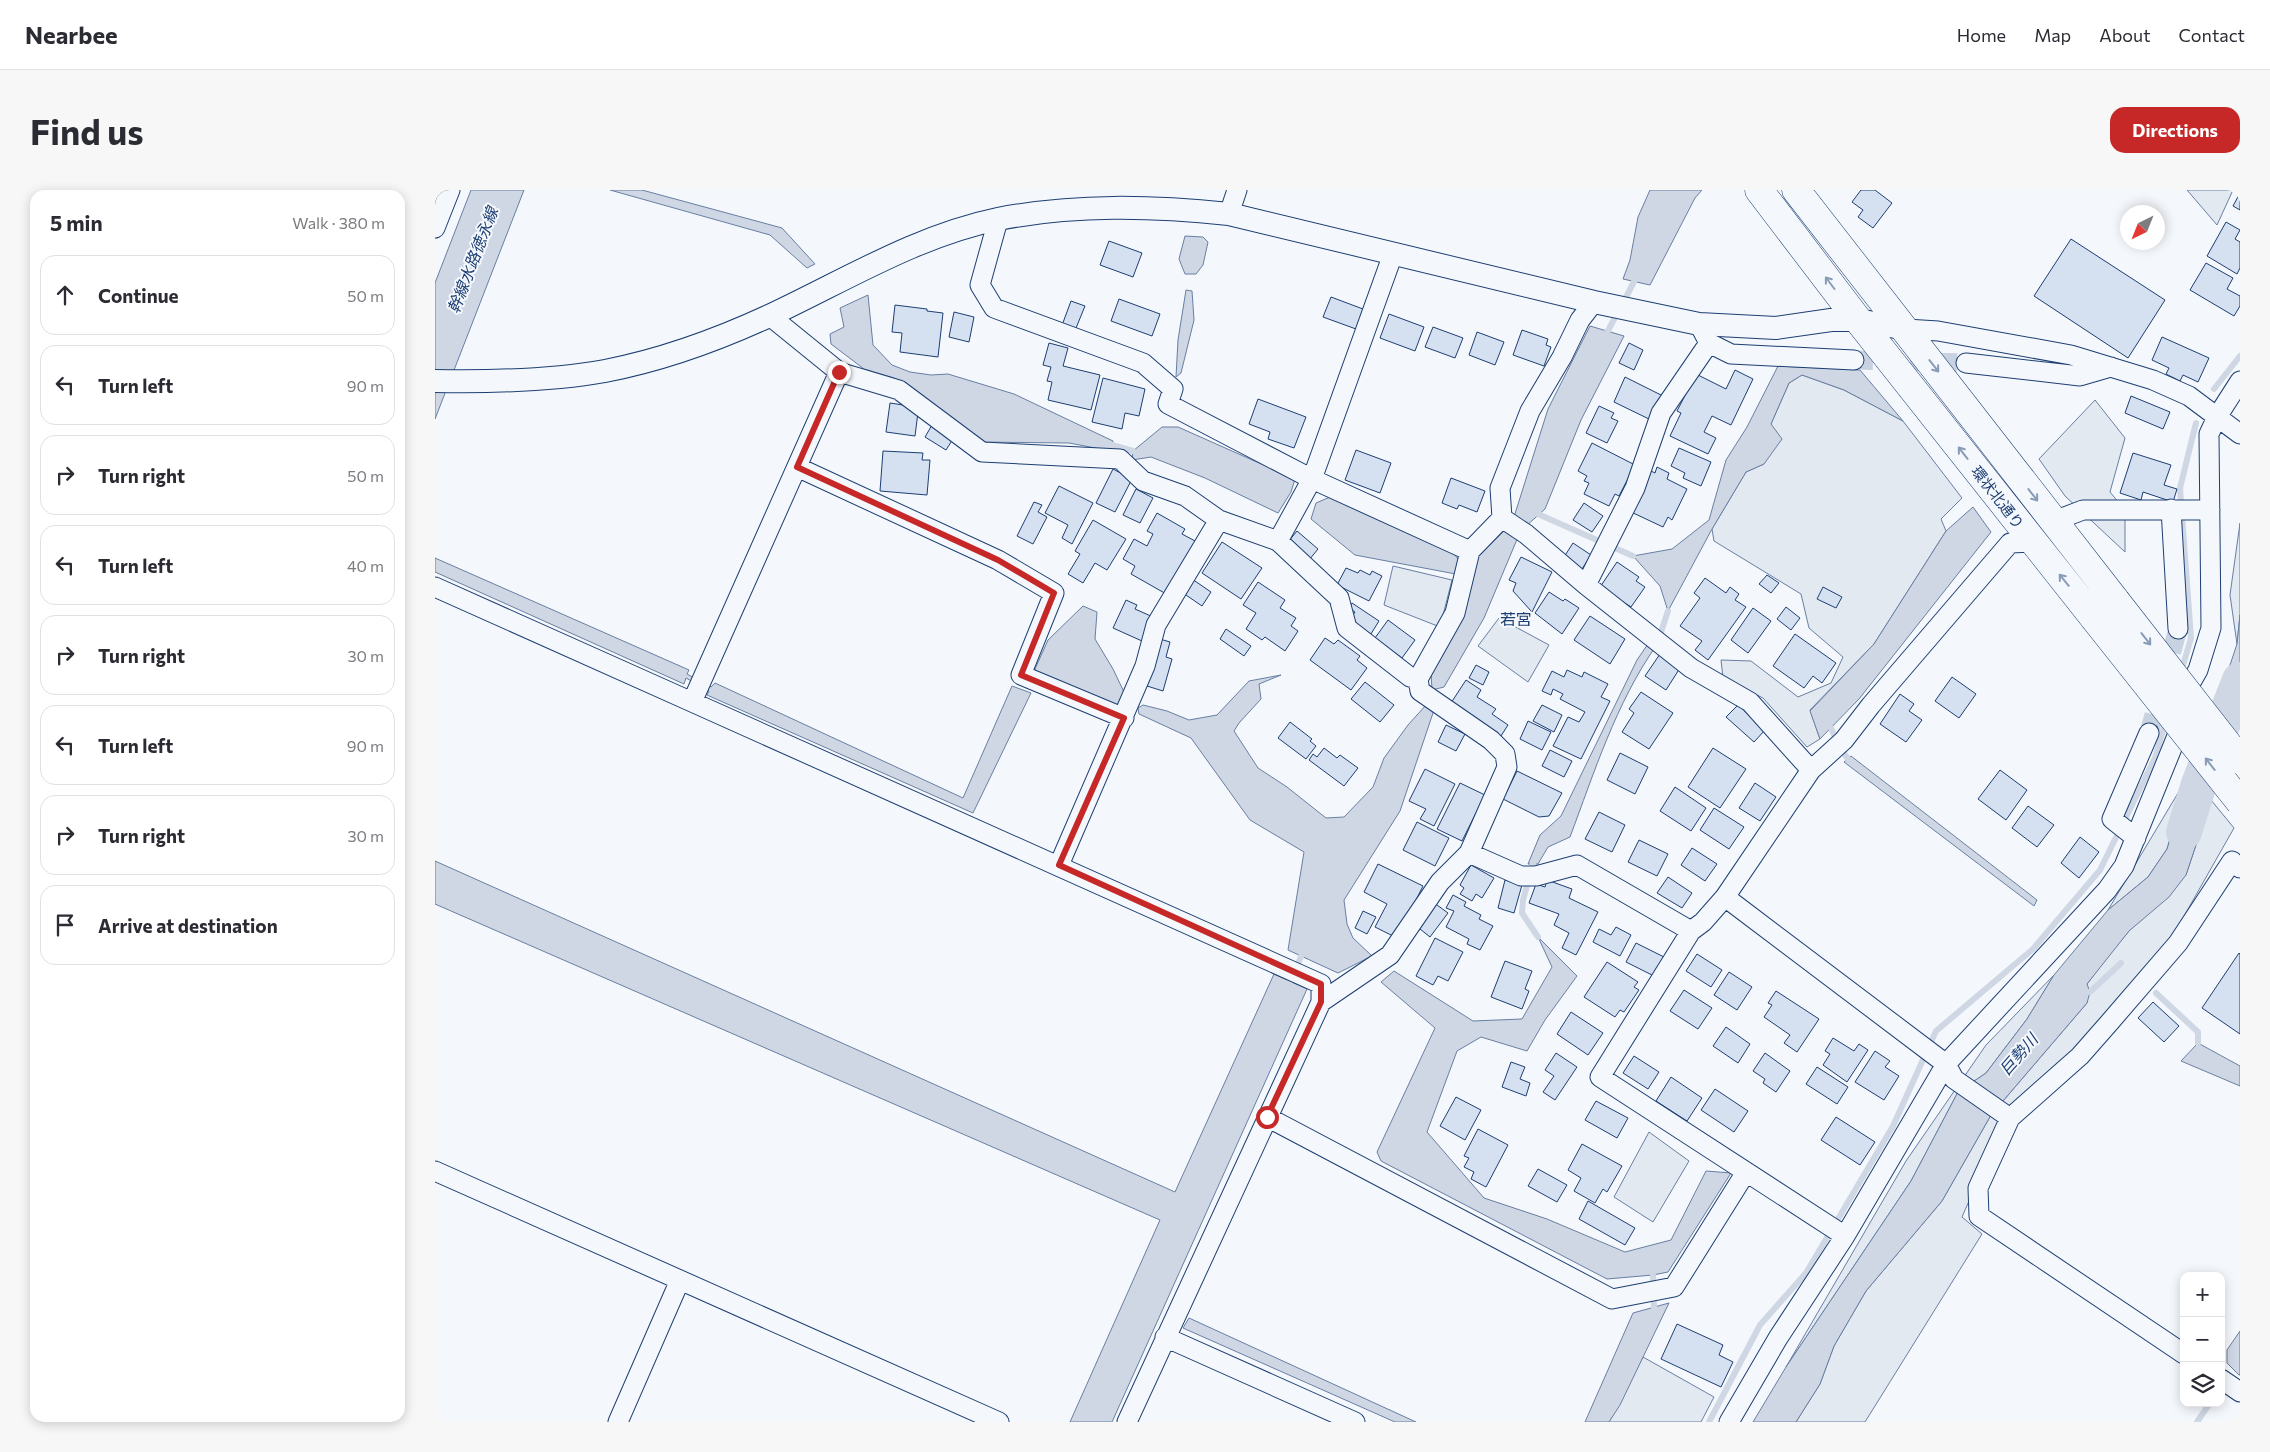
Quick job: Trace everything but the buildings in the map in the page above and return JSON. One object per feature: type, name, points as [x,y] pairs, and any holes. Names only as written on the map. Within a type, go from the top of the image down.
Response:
[{"type":"highway","name":"環状北通り","points":[[1759,190],[1858,320],[2240,802]]},
{"type":"highway","name":"環状北通り","points":[[1796,190],[2240,760]]},
{"type":"street","points":[[435,228],[450,190]]},
{"type":"street","points":[[1229,214],[1237,190]]},
{"type":"street","points":[[445,382],[537,379],[604,371],[659,358],[708,342],[770,316],[839,280],[906,250],[998,220],[1109,206],[1175,208],[1229,214],[1647,314],[1704,333],[1731,354],[1854,360]]},
{"type":"street","points":[[998,220],[981,285],[994,308],[1143,363],[1173,389],[1167,404],[1469,556]]},
{"type":"street","points":[[1278,541],[1312,478],[1393,254]]},
{"type":"street","points":[[1419,685],[1455,613],[1469,556],[1502,518],[1500,488],[1530,411],[1580,320],[1594,302]]},
{"type":"street","points":[[770,316],[839,372],[899,390],[982,452],[1120,459],[1143,481],[1185,496],[1219,520],[1278,541],[1339,598],[1347,628],[1410,677],[1441,706],[1491,740],[1505,754],[1507,767],[1469,853],[1440,882],[1391,956],[1321,1002]]},
{"type":"street","points":[[1704,333],[1776,328],[1831,320],[1858,320],[1906,329],[1938,331],[2071,355],[2153,380],[2180,392],[2240,434]]},
{"type":"street","points":[[1586,585],[1635,488],[1661,413],[1704,333]]},
{"type":"street","points":[[1966,363],[2079,376],[2111,367]]},
{"type":"street","points":[[693,699],[839,372]]},
{"type":"street","points":[[2186,691],[2198,670],[2211,628],[2203,510],[2209,434],[2217,417],[2240,381]]},
{"type":"street","points":[[797,467],[998,560],[1054,593],[1021,675],[1125,716]]},
{"type":"street","points":[[2171,509],[2178,629]]},
{"type":"street","points":[[2054,521],[2083,510],[2203,510]]},
{"type":"street","points":[[1502,518],[1525,534],[1691,668],[1750,702],[1811,770]]},
{"type":"street","points":[[1059,865],[1125,716],[1145,666],[1156,625],[1219,520]]},
{"type":"street","points":[[1845,1236],[1600,1077],[1691,931],[1703,922],[1725,897],[1811,770],[1838,746],[2010,543],[2034,542]]},
{"type":"street","points":[[435,587],[693,699],[1321,984],[1321,1002],[1127,1422]]},
{"type":"street","points":[[1729,1422],[1778,1338],[1845,1236],[1945,1066],[2107,890],[2124,866],[2181,726]]},
{"type":"street","points":[[2136,838],[2112,819],[2149,733]]},
{"type":"street","points":[[1469,853],[1529,876],[1577,865],[1691,931]]},
{"type":"street","points":[[2180,1351],[1979,1216],[1978,1188],[2011,1118],[2080,1056],[2109,1024],[2178,943],[2232,861],[2240,868]]},
{"type":"street","points":[[1725,897],[1914,1040],[2011,1118]]},
{"type":"street","points":[[1267,1117],[1612,1299],[1674,1287],[1746,1172]]},
{"type":"street","points":[[435,1171],[999,1422]]},
{"type":"street","points":[[618,1422],[680,1280]]},
{"type":"street","points":[[1165,1338],[1355,1422]]},
{"type":"street","points":[[2225,1382],[2240,1392]]},
{"type":"shaded area","points":[[2187,190],[2233,190],[2217,225]]},
{"type":"shaded area","points":[[1802,375],[1844,390],[1903,421],[1962,498],[1941,519],[1946,531],[1874,644],[1810,710],[1820,739],[1807,747],[1763,698],[1723,678],[1721,660],[1751,661],[1798,697],[1831,683],[1843,657],[1809,628],[1801,594],[1714,541],[1712,529],[1746,472],[1764,464],[1771,424],[1789,383]]},
{"type":"shaded area","points":[[2095,400],[2125,438],[2110,492],[2125,510],[2125,552],[2065,496],[2039,459]]},
{"type":"shaded area","points":[[2240,523],[2240,615],[2237,644],[2230,595]]},
{"type":"shaded area","points":[[1393,566],[1452,580],[1440,627],[1384,605]]},
{"type":"shaded area","points":[[1499,618],[1549,645],[1528,682],[1478,646]]},
{"type":"shaded area","points":[[2190,773],[2167,849],[2148,877],[2108,910]]},
{"type":"shaded area","points":[[2211,800],[2234,828],[2175,932],[2082,1042],[2006,1116],[1962,1217],[1982,1234],[1865,1422],[1796,1422],[1820,1384],[1834,1346],[1866,1291],[1942,1201],[1991,1115],[2087,1003],[2087,984],[2109,955],[2129,931],[2186,875]]},
{"type":"shaded area","points":[[2054,975],[2027,1019],[1986,1073],[1958,1092],[1911,1181],[1786,1367],[1906,1161],[1986,1045]]},
{"type":"shaded area","points":[[1649,1132],[1689,1161],[1653,1222],[1614,1197]]},
{"type":"shaded area","points":[[1643,1357],[1714,1397],[1701,1422],[1609,1422]]},
{"type":"water","name":"幹線水路徳永線","points":[[471,190],[524,190],[435,419],[435,283]]},
{"type":"water","points":[[610,190],[642,190],[782,228],[815,264],[807,268],[770,235]]},
{"type":"water","points":[[1650,190],[1702,190],[1695,198],[1650,285],[1623,279],[1630,260],[1638,217]]},
{"type":"water","points":[[1185,236],[1203,237],[1208,242],[1203,265],[1196,274],[1185,274],[1179,259]]},
{"type":"water","points":[[1186,290],[1192,291],[1194,320],[1181,373],[1176,377],[1178,340]]},
{"type":"water","points":[[868,295],[873,345],[892,365],[910,372],[931,375],[948,374],[1014,394],[1113,441],[1111,451],[1069,443],[979,442],[937,407],[894,378],[864,369],[831,344],[830,334],[844,327],[840,308]]},
{"type":"water","points":[[1590,326],[1624,336],[1581,420],[1545,509],[1525,527],[1514,517],[1548,409]]},
{"type":"water","points":[[1778,366],[1860,370],[1903,421],[1844,390],[1802,375],[1789,383],[1771,424],[1782,439],[1764,464],[1746,472],[1712,529],[1668,611],[1660,586],[1633,556],[1672,549],[1709,520],[1726,460],[1747,427]]},
{"type":"water","points":[[1162,427],[1178,427],[1295,479],[1291,492],[1278,513],[1205,478],[1151,457],[1132,460],[1133,451]]},
{"type":"water","points":[[1330,497],[1454,554],[1463,565],[1461,575],[1355,555],[1311,519],[1316,503]]},
{"type":"water","points":[[1973,507],[1991,532],[1859,699],[1820,739],[1810,711],[1874,644],[1946,531]]},
{"type":"water","points":[[1504,531],[1518,537],[1484,618],[1444,687],[1432,690],[1431,672],[1474,561]]},
{"type":"water","points":[[435,558],[689,670],[687,674],[711,687],[715,683],[963,798],[1012,686],[1031,693],[973,813],[707,695],[709,691],[686,678],[684,684],[435,572]]},
{"type":"water","points":[[1083,606],[1097,612],[1095,639],[1124,692],[1122,700],[1114,708],[1037,673],[1035,669],[1048,640]]},
{"type":"water","points":[[2240,615],[2240,723],[2219,698],[2237,644]]},
{"type":"water","points":[[1650,641],[1656,646],[1629,691],[1607,739],[1570,837],[1548,847],[1538,864],[1528,864],[1540,835],[1561,816],[1637,660]]},
{"type":"water","points":[[1281,675],[1259,684],[1261,699],[1234,731],[1258,768],[1287,787],[1326,818],[1344,817],[1373,787],[1384,758],[1408,725],[1426,705],[1434,710],[1400,811],[1344,900],[1347,924],[1353,938],[1372,956],[1338,973],[1288,950],[1304,852],[1250,820],[1191,738],[1139,714],[1138,708],[1143,705],[1167,711],[1189,720],[1217,715],[1249,681]]},
{"type":"water","points":[[1851,756],[2037,900],[2034,906],[1844,762]]},
{"type":"water","points":[[2190,773],[2211,800],[2186,875],[2169,897],[2129,931],[2087,984],[2090,992],[2087,1003],[1991,1115],[1942,1201],[1866,1291],[1834,1346],[1820,1384],[1796,1422],[1753,1422],[1786,1367],[1911,1181],[1958,1092],[1986,1073],[2027,1019],[2054,975],[2108,910],[2148,877],[2167,849]]},
{"type":"water","points":[[435,861],[1175,1192],[1274,974],[1307,989],[1112,1422],[1070,1422],[1160,1220],[435,904]]},
{"type":"water","points":[[1538,937],[1577,976],[1545,1020],[1527,1051],[1481,1037],[1457,1051],[1427,1132],[1484,1198],[1547,1219],[1625,1252],[1671,1240],[1706,1171],[1731,1173],[1668,1272],[1607,1279],[1381,1161],[1377,1152],[1435,1028],[1381,982],[1394,971],[1473,1021],[1522,1019],[1552,967]]},
{"type":"water","points":[[2198,1043],[2240,1066],[2240,1086],[2181,1061]]},
{"type":"water","points":[[1669,1303],[1620,1405],[1609,1422],[1585,1422],[1633,1313]]},
{"type":"water","points":[[1189,1318],[1416,1422],[1395,1422],[1183,1328]]},
{"type":"water","points":[[2240,1331],[2239,1375],[2227,1363],[2227,1350]]},
{"type":"waterway","points":[[1623,303],[1638,274]]},
{"type":"waterway","points":[[1604,338],[1618,312]]},
{"type":"waterway","points":[[2214,389],[2240,356]]},
{"type":"waterway","points":[[2181,672],[2191,638],[2180,488],[2196,423]]},
{"type":"waterway","points":[[1112,445],[1133,451]]},
{"type":"waterway","points":[[1538,514],[1633,556]]},
{"type":"waterway","points":[[1657,639],[1668,611]]},
{"type":"waterway","name":"巨勢川","points":[[2184,832],[2199,784],[2240,680]]},
{"type":"waterway","points":[[1709,1422],[1760,1325],[1806,1273],[1893,1126],[1936,1031],[2033,949],[2100,870],[2155,758],[2166,720]]},
{"type":"waterway","points":[[1831,728],[1839,746],[1848,759]]},
{"type":"waterway","points":[[1533,864],[1523,900],[1522,913],[1538,937]]},
{"type":"waterway","points":[[1290,981],[1305,948]]},
{"type":"waterway","points":[[2084,992],[2090,992],[2121,963]]},
{"type":"waterway","points":[[2156,993],[2198,1032],[2198,1043]]},
{"type":"waterway","points":[[1653,1275],[1654,1308]]},
{"type":"waterway","points":[[2197,1422],[2207,1407]]},
{"type":"tunnel","points":[[1854,360],[1966,363]]},
{"type":"tunnel","points":[[2149,733],[2178,629]]},
{"type":"district","name":"若宮","points":[[1516,618]]},
{"type":"route","points":[[839,372],[797,467],[998,560],[1054,593],[1021,675],[1124,718],[1059,865],[1321,984],[1321,1002],[1267,1117]]}]
